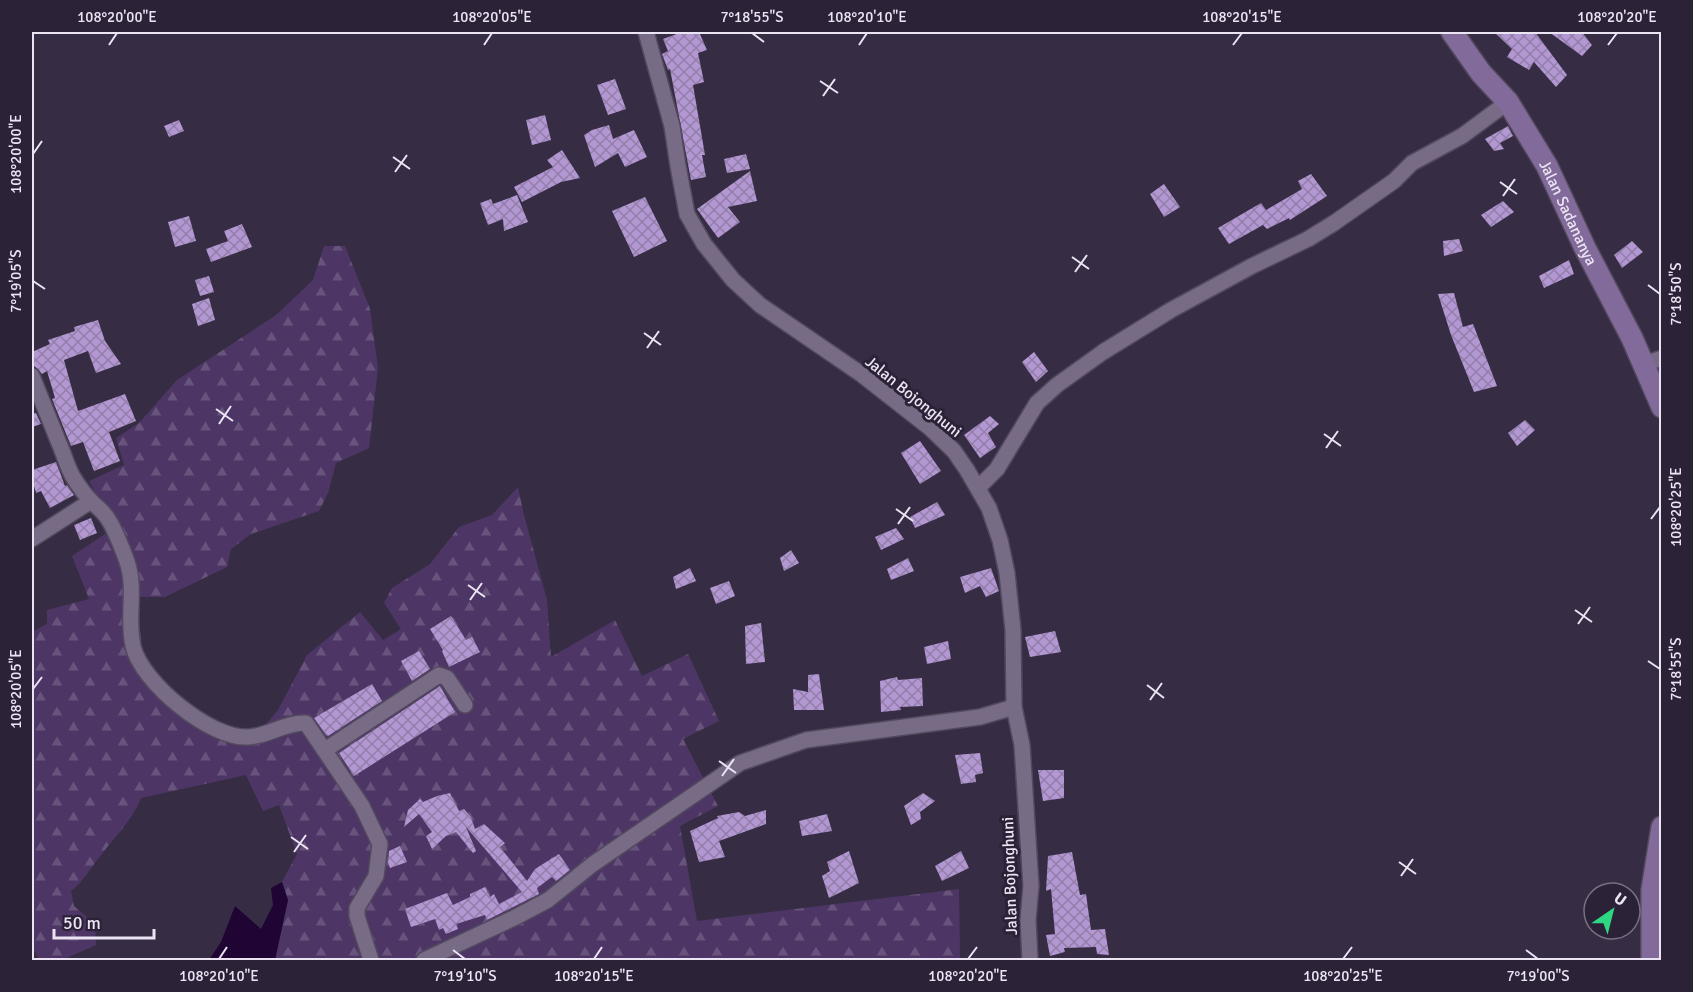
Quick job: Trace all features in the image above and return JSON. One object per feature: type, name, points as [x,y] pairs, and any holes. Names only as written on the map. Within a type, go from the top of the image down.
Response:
[{"type":"street","name":"Jalan Bojonghuni","points":[[646,32],[672,126],[687,214],[704,244],[733,280],[760,305],[861,374],[930,428],[954,451],[989,508],[1000,540],[1007,573],[1012,630],[1014,707],[1022,745],[1031,886],[1030,960]]},
{"type":"street","name":"Jalan Sadananya","points":[[1452,32],[1481,73],[1508,102],[1547,166],[1585,248],[1653,361],[1662,407]]},
{"type":"street","points":[[978,488],[997,469],[1037,403],[1057,385],[1103,352],[1171,310],[1308,239],[1334,223],[1394,181],[1412,163],[1462,136],[1508,102]]},
{"type":"street","points":[[32,376],[73,476],[91,501],[109,520],[126,559],[133,588],[130,621],[133,648],[140,663],[176,703],[199,721],[220,731],[247,738],[299,722],[306,723],[362,806],[380,844],[376,876],[357,908],[357,916],[371,960]]},
{"type":"street","points":[[32,539],[91,501]]},
{"type":"street","points":[[325,750],[439,675],[447,678],[465,705]]},
{"type":"street","points":[[424,960],[548,900],[593,864],[740,763],[806,740],[956,721],[1014,707]]},
{"type":"street","points":[[1652,960],[1652,890],[1662,827]]},
{"type":"green space","points":[[324,246],[345,246],[370,309],[378,368],[369,448],[336,463],[328,493],[319,511],[251,534],[231,549],[227,567],[165,597],[136,597],[146,679],[196,722],[252,741],[278,710],[307,655],[360,612],[383,640],[401,629],[384,603],[392,588],[430,564],[459,527],[492,515],[518,487],[547,600],[551,657],[615,620],[642,676],[688,654],[719,721],[683,739],[718,806],[680,826],[697,921],[959,889],[960,960],[275,960],[288,900],[282,882],[297,854],[279,805],[263,811],[246,775],[141,798],[127,823],[71,891],[74,906],[95,924],[96,945],[64,960],[39,960],[32,946],[32,632],[47,624],[47,610],[89,599],[72,556],[114,528],[89,481],[124,465],[116,438],[139,423],[177,380],[276,315],[313,280]]},
{"type":"shaded area","points":[[282,882],[288,900],[275,960],[209,960],[221,942],[235,906],[261,929],[273,905],[271,888]]},
{"type":"building","points":[[682,32],[699,32],[707,50],[698,53],[704,82],[693,85],[705,155],[702,155],[706,177],[691,180],[670,69],[668,70],[662,54],[668,51],[663,39]]},
{"type":"building","points":[[1494,32],[1535,32],[1567,75],[1556,87],[1534,62],[1529,70],[1507,57],[1512,49]]},
{"type":"building","points":[[1549,32],[1582,32],[1592,45],[1582,56]]},
{"type":"building","points":[[615,79],[626,109],[608,115],[597,85]]},
{"type":"building","points":[[545,115],[551,140],[532,145],[526,120]]},
{"type":"building","points":[[179,120],[184,131],[169,137],[164,126]]},
{"type":"building","points":[[609,125],[613,139],[634,130],[647,157],[625,167],[618,153],[595,167],[584,135]]},
{"type":"building","points":[[1508,126],[1513,136],[1500,143],[1504,149],[1494,151],[1485,139]]},
{"type":"building","points":[[562,150],[580,178],[561,182],[522,202],[514,187],[553,167],[547,160]]},
{"type":"building","points":[[746,154],[750,169],[727,173],[724,159]]},
{"type":"building","points":[[750,171],[757,201],[728,207],[740,222],[718,238],[697,209]]},
{"type":"building","points":[[1311,174],[1327,196],[1290,220],[1289,218],[1267,229],[1263,225],[1229,244],[1218,228],[1261,203],[1266,210],[1302,189],[1298,181]]},
{"type":"building","points":[[1164,184],[1180,207],[1164,217],[1150,194]]},
{"type":"building","points":[[517,195],[528,222],[504,231],[503,219],[488,225],[480,203],[491,199],[493,204]]},
{"type":"building","points":[[645,197],[667,241],[634,257],[612,211]]},
{"type":"building","points":[[1503,201],[1514,212],[1491,227],[1481,215]]},
{"type":"building","points":[[189,216],[196,241],[175,247],[168,222]]},
{"type":"building","points":[[242,224],[252,247],[211,262],[206,249],[228,241],[224,231]]},
{"type":"building","points":[[1459,239],[1463,251],[1444,256],[1443,241]]},
{"type":"building","points":[[1632,241],[1643,252],[1622,268],[1614,255]]},
{"type":"building","points":[[1569,260],[1574,274],[1544,288],[1539,276]]},
{"type":"building","points":[[209,276],[214,292],[200,296],[195,280]]},
{"type":"building","points":[[1454,293],[1463,327],[1473,324],[1497,386],[1474,392],[1451,335],[1438,294]]},
{"type":"building","points":[[209,298],[215,320],[198,326],[192,304]]},
{"type":"building","points":[[98,320],[105,341],[121,364],[96,373],[88,351],[64,360],[78,411],[125,394],[136,421],[109,432],[120,461],[94,471],[83,442],[71,446],[52,399],[55,398],[47,371],[42,374],[34,366],[32,352],[50,344],[48,340],[75,331],[74,327]]},
{"type":"building","points":[[1034,352],[1048,371],[1036,382],[1022,362]]},
{"type":"building","points":[[36,413],[41,424],[32,427],[32,414]]},
{"type":"building","points":[[990,416],[999,424],[988,433],[996,447],[980,458],[964,435]]},
{"type":"building","points":[[1525,420],[1535,430],[1517,446],[1508,433]]},
{"type":"building","points":[[920,441],[941,471],[920,484],[901,453]]},
{"type":"building","points":[[56,462],[65,486],[67,485],[74,495],[50,508],[41,491],[36,493],[32,470]]},
{"type":"building","points":[[937,502],[945,515],[915,528],[910,517]]},
{"type":"building","points":[[91,518],[97,533],[80,540],[74,525]]},
{"type":"building","points":[[896,528],[904,539],[881,550],[875,537]]},
{"type":"building","points":[[791,550],[799,563],[784,571],[780,558]]},
{"type":"building","points":[[908,558],[914,571],[891,580],[887,569]]},
{"type":"building","points":[[690,568],[696,581],[676,589],[673,577]]},
{"type":"building","points":[[991,568],[999,591],[986,597],[980,586],[965,593],[960,577]]},
{"type":"building","points":[[729,581],[735,596],[716,604],[710,588]]},
{"type":"building","points":[[451,616],[466,640],[472,637],[480,652],[449,667],[443,650],[430,629]]},
{"type":"building","points":[[761,623],[765,662],[746,664],[745,626]]},
{"type":"building","points":[[1055,631],[1061,652],[1030,657],[1025,637]]},
{"type":"building","points":[[948,641],[951,659],[927,664],[924,647]]},
{"type":"building","points":[[419,651],[430,669],[412,681],[401,661]]},
{"type":"building","points":[[819,674],[824,710],[794,710],[793,689],[808,692],[808,675]]},
{"type":"building","points":[[897,677],[898,680],[922,678],[923,706],[900,707],[901,710],[881,712],[880,681]]},
{"type":"building","points":[[372,684],[382,701],[328,736],[326,735],[314,718]]},
{"type":"building","points":[[440,686],[455,712],[354,776],[339,753]]},
{"type":"building","points":[[980,753],[983,773],[975,775],[976,782],[961,784],[955,755]]},
{"type":"building","points":[[1038,770],[1064,770],[1064,798],[1043,801]]},
{"type":"building","points":[[450,793],[459,811],[464,809],[471,817],[475,829],[484,824],[505,843],[500,847],[527,881],[535,869],[559,854],[570,870],[556,881],[552,877],[537,888],[539,894],[487,920],[485,915],[456,924],[458,929],[446,934],[443,928],[439,930],[435,919],[411,927],[405,909],[447,893],[453,905],[485,887],[490,897],[494,894],[499,904],[522,892],[466,827],[476,851],[473,853],[456,832],[446,836],[432,849],[426,836],[432,832],[419,814],[404,827],[408,810],[420,799],[423,802]]},
{"type":"building","points":[[923,793],[935,801],[920,812],[921,819],[911,825],[904,806]]},
{"type":"building","points":[[766,810],[766,824],[719,841],[725,857],[699,862],[690,831],[718,818],[717,816],[739,812],[745,816]]},
{"type":"building","points":[[827,814],[832,831],[802,836],[799,821]]},
{"type":"building","points":[[400,846],[407,862],[390,868],[389,851]]},
{"type":"building","points":[[849,851],[859,883],[829,898],[822,876],[830,871],[827,862]]},
{"type":"building","points":[[961,851],[969,868],[942,881],[935,866]]},
{"type":"building","points":[[1072,852],[1080,895],[1086,894],[1091,930],[1105,929],[1109,955],[1097,954],[1096,947],[1064,948],[1065,952],[1050,956],[1046,935],[1055,934],[1051,889],[1046,891],[1048,856]]}]
